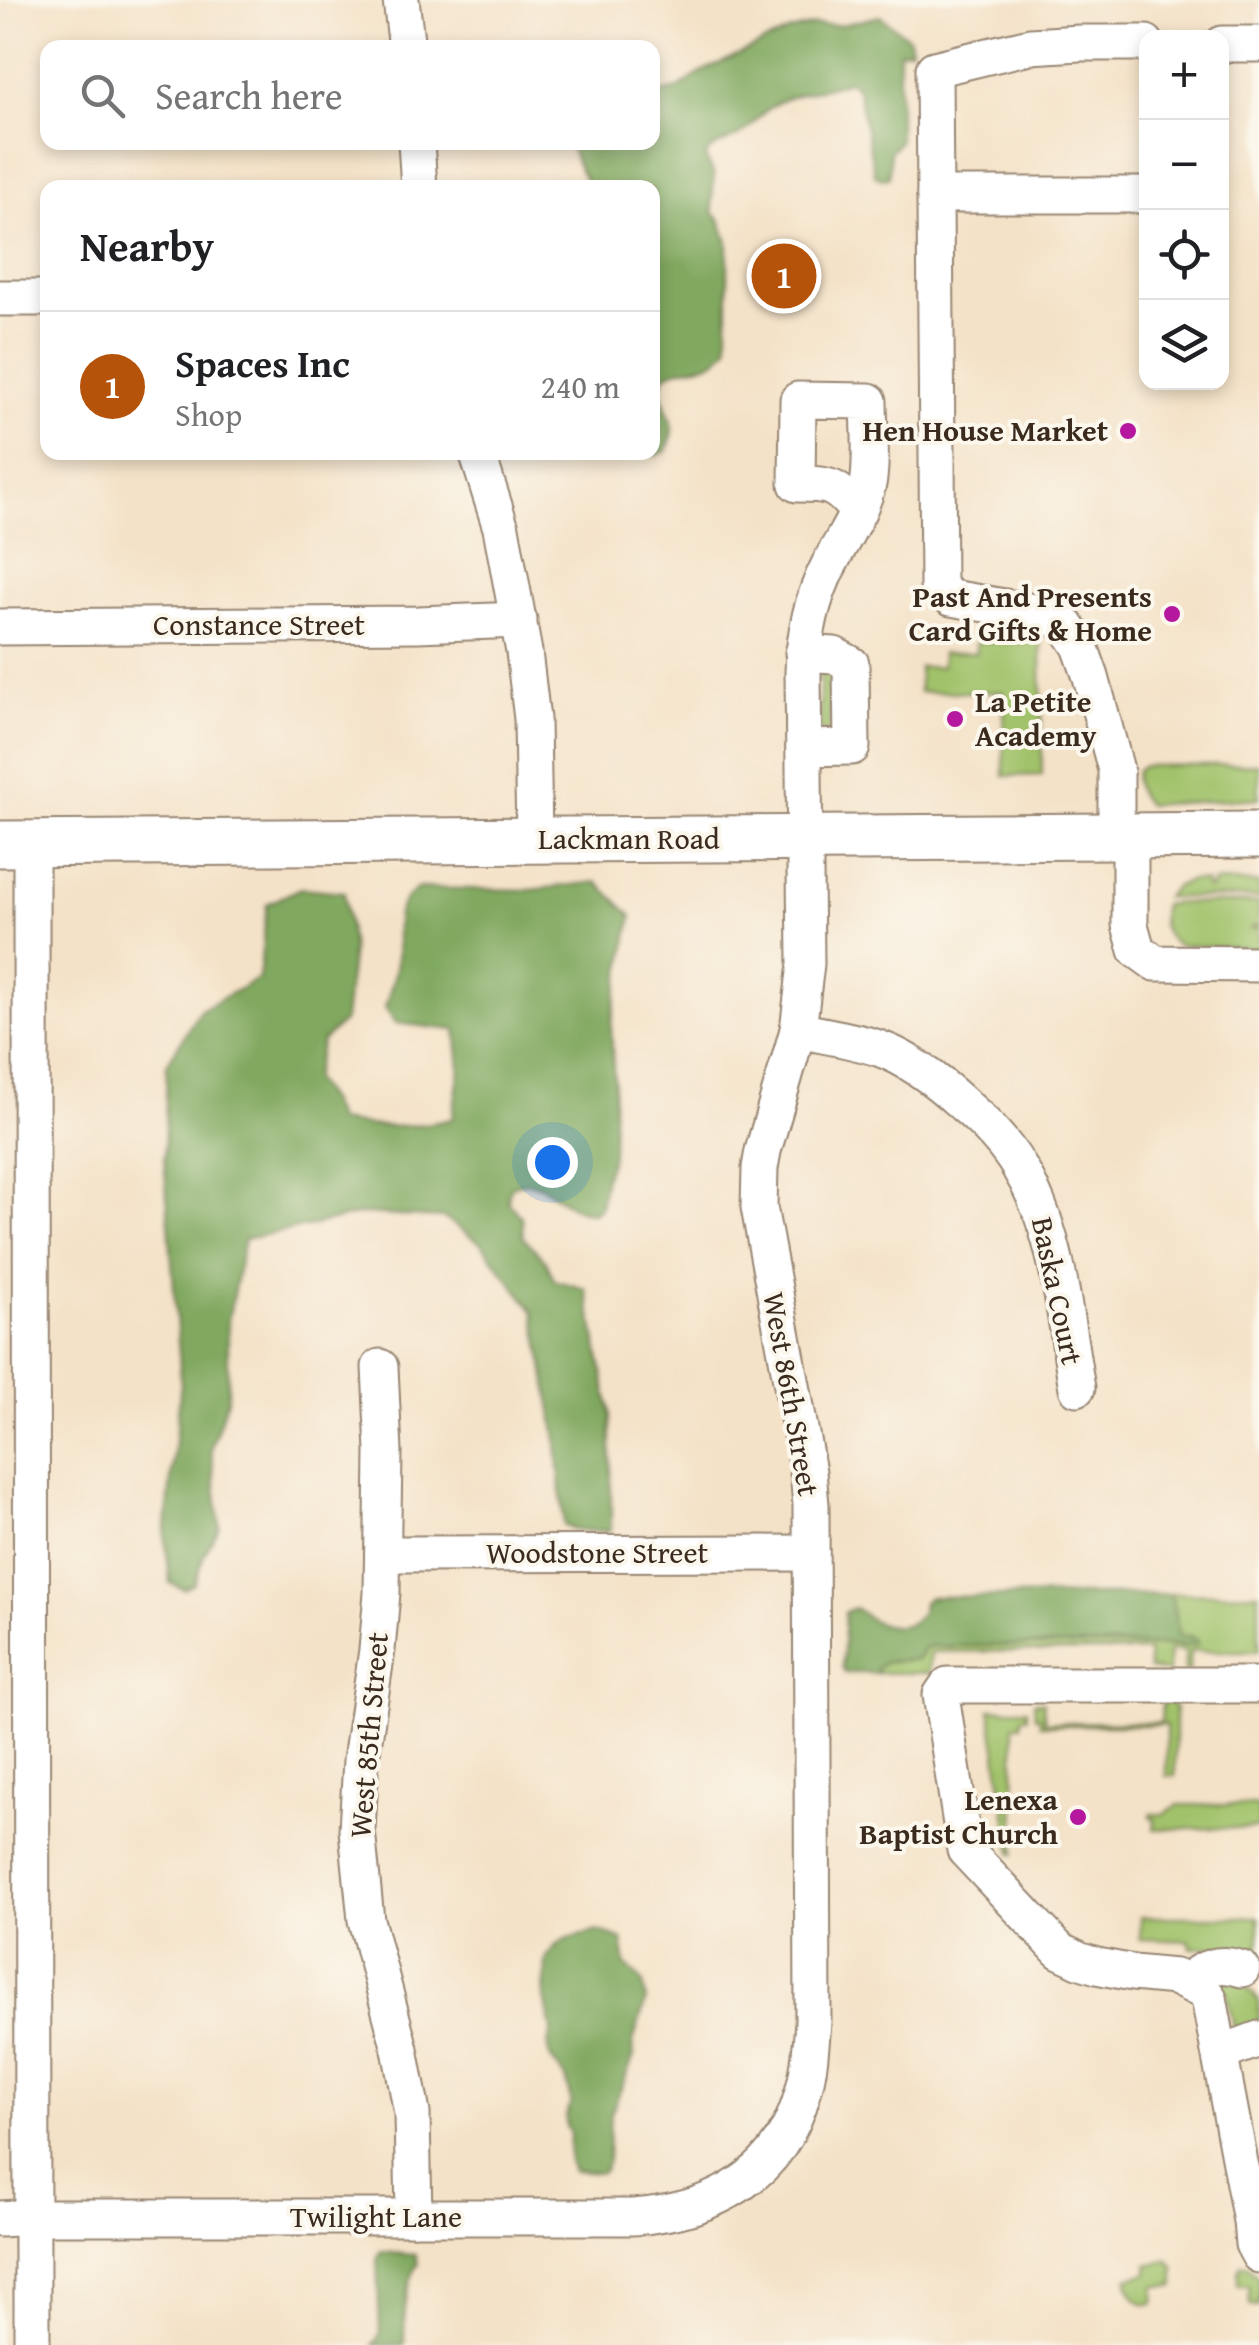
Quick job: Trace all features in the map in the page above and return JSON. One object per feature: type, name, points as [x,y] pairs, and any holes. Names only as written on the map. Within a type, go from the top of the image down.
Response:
[{"type":"main road","name":"Lackman Road","points":[[16,844],[1259,835]]},
{"type":"street","points":[[400,0],[405,40]]},
{"type":"street","points":[[1139,43],[1030,46],[934,68],[938,586],[952,598],[1046,614],[1066,625],[1080,646],[1116,770],[1130,925],[1137,950],[1154,962],[1259,964]]},
{"type":"street","points":[[1229,44],[1259,44]]},
{"type":"street","points":[[417,150],[418,180]]},
{"type":"street","points":[[935,194],[1139,194]]},
{"type":"street","points":[[0,298],[40,298]]},
{"type":"street","points":[[480,460],[501,528],[518,620],[532,718],[534,840]]},
{"type":"street","name":"West 86th Street","points":[[744,2182],[778,2146],[793,2119],[803,2094],[813,2022],[811,1505],[759,1208],[760,1168],[798,1030],[806,964],[804,653],[813,605],[826,570],[858,512]]},
{"type":"street","name":"Constance Street","points":[[0,627],[518,620]]},
{"type":"street","points":[[804,653],[834,655],[850,664],[852,747],[804,748]]},
{"type":"street","points":[[16,844],[16,2218],[32,2345]]},
{"type":"street","name":"Baska Court","points":[[798,1030],[880,1049],[913,1066],[951,1093],[1009,1152],[1044,1217],[1078,1388]]},
{"type":"street","name":"West 85th Street","points":[[380,1367],[383,1554],[378,1638],[361,1760],[356,1830],[366,1920],[400,2049],[412,2113],[414,2217]]},
{"type":"street","name":"Woodstone Street","points":[[383,1554],[811,1553]]},
{"type":"street","points":[[1259,1685],[948,1685],[941,1695],[966,1850],[1060,1951],[1097,1966],[1175,1977],[1203,1990],[1209,1998],[1252,2244],[1259,2255]]},
{"type":"street","points":[[1186,1982],[1208,1966],[1223,1964],[1242,1969]]},
{"type":"street","points":[[1221,2054],[1259,2039]]},
{"type":"street","name":"Twilight Lane","points":[[16,2218],[633,2217],[686,2210],[744,2182]]},
{"type":"green space","points":[[880,16],[909,38],[911,49],[899,51],[899,142],[890,152],[889,177],[875,176],[858,92],[848,81],[781,101],[743,133],[708,152],[706,159],[714,174],[714,214],[720,219],[728,241],[728,348],[710,363],[675,370],[663,379],[663,399],[672,434],[666,451],[660,454],[660,180],[586,180],[572,150],[660,150],[660,93],[675,90],[705,70],[790,31],[814,25],[841,25]]},
{"type":"green space","points":[[1041,641],[1042,775],[1004,776],[1004,692],[919,692],[919,667],[941,667],[942,653],[976,653],[976,642]]},
{"type":"green space","points":[[820,669],[829,671],[830,731],[820,733]]},
{"type":"green space","points":[[1259,764],[1259,798],[1147,805],[1136,784],[1137,770],[1144,766]]},
{"type":"green space","points":[[1191,880],[1206,882],[1206,888],[1211,888],[1213,882],[1259,883],[1259,898],[1165,897],[1176,886]]},
{"type":"green space","points":[[597,882],[632,916],[611,1025],[612,1156],[600,1207],[593,1213],[582,1211],[533,1183],[510,1187],[508,1201],[522,1218],[523,1237],[546,1261],[554,1280],[586,1289],[611,1415],[611,1530],[564,1526],[556,1433],[534,1312],[481,1243],[444,1218],[360,1214],[244,1239],[228,1321],[228,1397],[211,1449],[220,1527],[194,1584],[184,1589],[170,1583],[165,1536],[181,1382],[164,1158],[167,1064],[199,1011],[259,978],[267,904],[301,888],[344,892],[352,949],[344,1021],[322,1041],[313,1079],[337,1121],[394,1126],[452,1119],[460,1068],[456,1030],[395,1023],[385,1007],[396,966],[397,920],[402,903],[418,888],[530,890]]},
{"type":"green space","points":[[1259,903],[1259,925],[1249,929],[1259,927],[1259,949],[1177,945],[1165,932],[1162,917],[1163,905]]},
{"type":"green space","points":[[1259,1593],[1259,1651],[1190,1651],[1189,1671],[1185,1671],[1184,1651],[1169,1651],[1168,1672],[1149,1669],[1148,1651],[931,1652],[929,1673],[877,1673],[877,1667],[886,1662],[918,1659],[924,1648],[931,1646],[1184,1646],[1191,1636],[1179,1636],[1168,1594]]},
{"type":"green space","points":[[1168,1594],[1179,1636],[1197,1639],[1198,1645],[931,1646],[924,1648],[918,1659],[886,1662],[877,1667],[877,1673],[845,1673],[842,1667],[845,1612],[854,1608],[875,1622],[902,1626],[916,1619],[923,1602],[930,1597]]},
{"type":"green space","points":[[1169,1701],[1175,1707],[1175,1776],[1166,1776],[1166,1725],[1040,1725],[1034,1702],[1043,1702],[1045,1722],[1161,1723],[1162,1704]]},
{"type":"green space","points":[[990,1709],[1027,1709],[1021,1725],[1014,1725],[1015,1854],[1012,1854]]},
{"type":"green space","points":[[1178,1805],[1259,1805],[1259,1828],[1154,1829],[1151,1814],[1163,1814]]},
{"type":"green space","points":[[1141,1917],[1259,1917],[1259,1952],[1254,1957],[1223,1948],[1191,1948],[1190,1941],[1140,1939]]},
{"type":"green space","points":[[598,1931],[622,1940],[626,1965],[643,1982],[646,2000],[633,2042],[634,2056],[610,2116],[608,2160],[601,2173],[573,2171],[569,2161],[566,2116],[571,2103],[566,2078],[551,2059],[548,2043],[552,2030],[544,1995],[546,1959],[554,1947]]},
{"type":"green space","points":[[1219,1979],[1238,1982],[1250,1991],[1259,2001],[1259,2023],[1237,2030],[1234,2027]]},
{"type":"green space","points":[[381,2252],[416,2255],[418,2263],[407,2293],[404,2345],[373,2345],[380,2334],[377,2260]]},
{"type":"green space","points":[[1168,2260],[1175,2267],[1175,2286],[1155,2286],[1154,2303],[1139,2301],[1128,2278],[1149,2273],[1148,2265]]},
{"type":"green space","points":[[1242,2265],[1247,2265],[1259,2279],[1258,2306],[1250,2305],[1249,2286],[1238,2286]]},
{"type":"place","name":"Spaces Inc","points":[[784,276]]},
{"type":"place","name":"Hen House Market","points":[[1128,431]]},
{"type":"place","name":"Past And Presents Card Gifts & Home","points":[[1172,614]]},
{"type":"place","name":"La Petite Academy","points":[[955,719]]},
{"type":"place","name":"Lenexa Baptist Church","points":[[1078,1817]]}]
